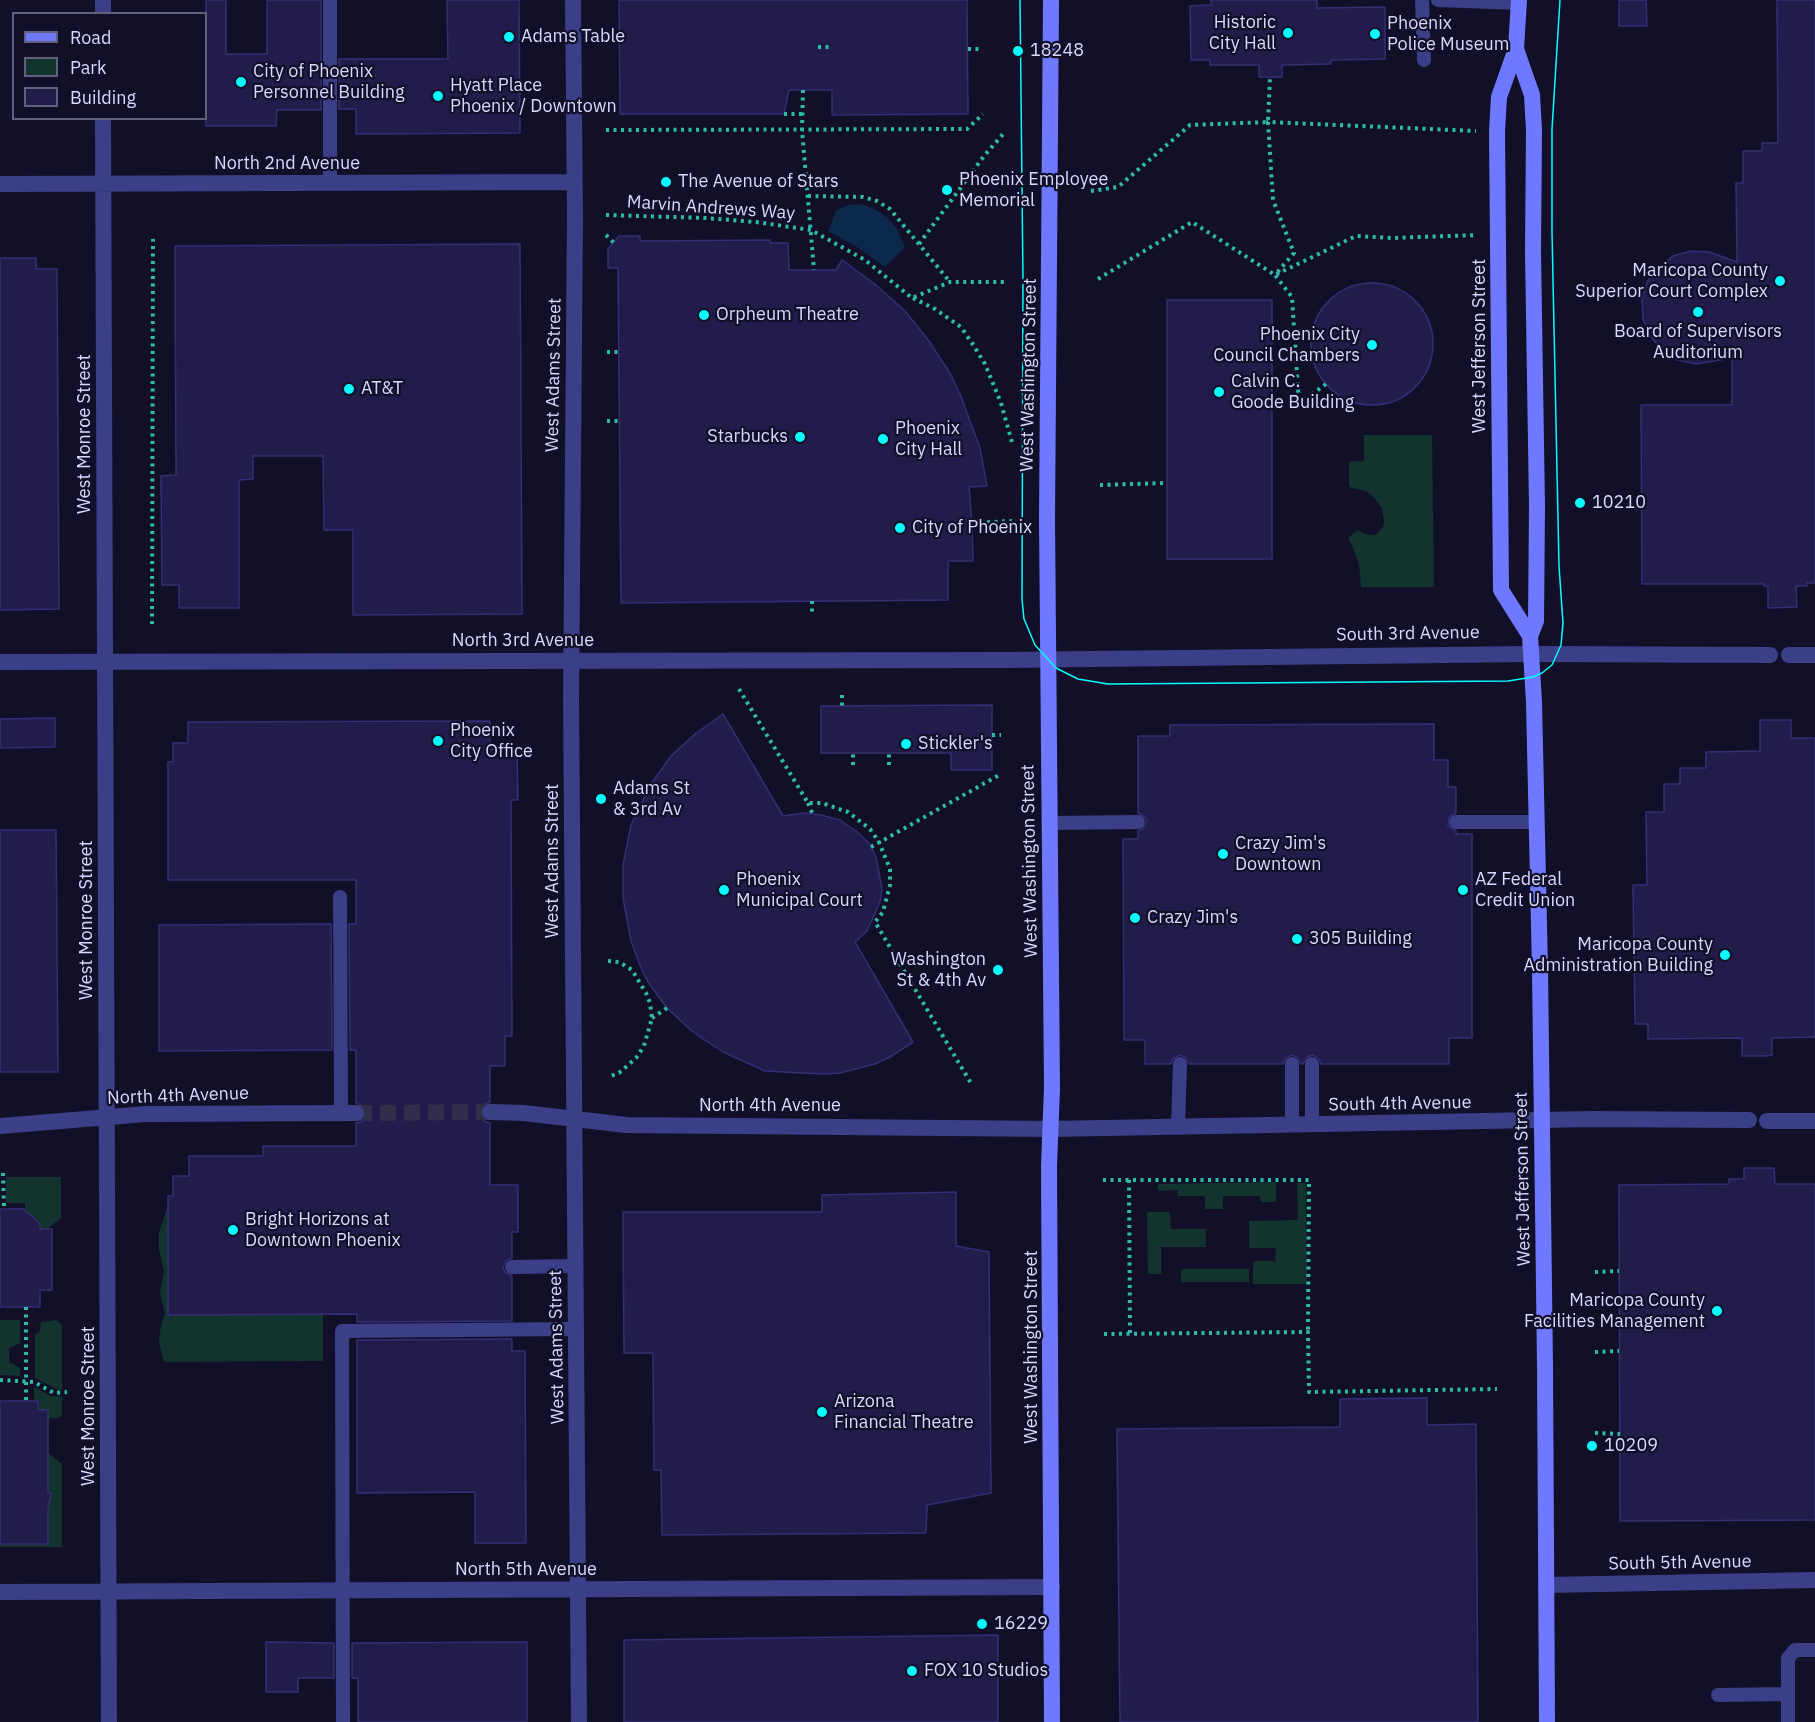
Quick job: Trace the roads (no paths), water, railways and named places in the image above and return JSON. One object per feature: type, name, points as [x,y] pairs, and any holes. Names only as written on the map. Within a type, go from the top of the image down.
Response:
[{"type":"main road","name":"West Washington Street","points":[[1051,0],[1047,659],[1052,1722]]},
{"type":"main road","name":"West Jefferson Street","points":[[1519,2],[1516,49],[1499,97],[1497,131],[1501,590],[1530,636],[1532,654],[1542,1120],[1547,1722]]},
{"type":"main road","name":"West Jefferson Street","points":[[1516,49],[1532,95],[1534,130],[1533,251],[1537,507],[1536,621],[1530,636]]},
{"type":"street","name":"West Adams Street","points":[[573,0],[571,661],[579,1722]]},
{"type":"street","name":"West Monroe Street","points":[[104,120],[110,1722]]},
{"type":"street","name":"North 2nd Avenue","points":[[0,184],[574,182]]},
{"type":"street","name":"South 3rd Avenue","points":[[1047,659],[1532,654],[1770,655]]},
{"type":"street","points":[[1789,655],[1815,655]]},
{"type":"street","name":"North 3rd Avenue","points":[[0,662],[1047,659]]},
{"type":"street","name":"North 4th Avenue","points":[[490,1112],[524,1113],[626,1125],[1051,1129]]},
{"type":"street","name":"North 4th Avenue","points":[[0,1126],[146,1114],[349,1113]]},
{"type":"street","name":"South 4th Avenue","points":[[1051,1129],[1542,1120],[1749,1120]]},
{"type":"street","points":[[1767,1121],[1815,1121]]},
{"type":"street","name":"South 5th Avenue","points":[[1546,1585],[1815,1580]]},
{"type":"street","name":"North 5th Avenue","points":[[0,1592],[1052,1587]]},
{"type":"lane","points":[[330,0],[330,183]]},
{"type":"lane","points":[[1422,0],[1424,60]]},
{"type":"lane","points":[[1438,0],[1519,2]]},
{"type":"lane","points":[[1049,823],[1138,822]]},
{"type":"lane","points":[[1456,822],[1537,822]]},
{"type":"lane","points":[[340,897],[349,1113]]},
{"type":"lane","points":[[1178,1127],[1180,1064]]},
{"type":"lane","points":[[1292,1064],[1292,1125]]},
{"type":"lane","points":[[1312,1064],[1312,1125]]},
{"type":"lane","points":[[512,1267],[576,1266]]},
{"type":"lane","points":[[343,1722],[342,1331],[576,1329]]},
{"type":"lane","points":[[1788,1722],[1788,1658],[1795,1650],[1815,1650]]},
{"type":"lane","points":[[1718,1695],[1788,1694]]},
{"type":"water","points":[[860,204],[875,209],[887,217],[896,228],[905,247],[885,267],[857,247],[828,231],[836,211],[848,205]]},
{"type":"tunnel","points":[[356,1113],[490,1112]]},
{"type":"tram line","points":[[1020,0],[1023,280],[1022,599],[1024,619],[1035,645],[1056,668],[1078,679],[1108,684],[1508,681],[1533,677],[1552,665],[1561,645],[1563,623],[1559,566],[1552,232],[1552,129],[1560,0]]},
{"type":"place","name":"Historic City Hall","points":[[1288,33]]},
{"type":"place","name":"Phoenix Police Museum","points":[[1375,34]]},
{"type":"place","name":"Adams Table","points":[[509,37]]},
{"type":"place","name":"18248","points":[[1018,51]]},
{"type":"place","name":"City of Phoenix Personnel Building","points":[[241,82]]},
{"type":"place","name":"Hyatt Place Phoenix / Downtown","points":[[438,96]]},
{"type":"place","name":"The Avenue of Stars","points":[[666,182]]},
{"type":"place","name":"Phoenix Employee Memorial","points":[[947,190]]},
{"type":"place","name":"Maricopa County Superior Court Complex","points":[[1780,281]]},
{"type":"place","name":"Board of Supervisors Auditorium","points":[[1698,312]]},
{"type":"place","name":"Orpheum Theatre","points":[[704,315]]},
{"type":"place","name":"Phoenix City Council Chambers","points":[[1372,345]]},
{"type":"place","name":"AT&T","points":[[349,389]]},
{"type":"place","name":"Calvin C. Goode Building","points":[[1219,392]]},
{"type":"place","name":"Starbucks","points":[[800,437]]},
{"type":"place","name":"Phoenix City Hall","points":[[883,439]]},
{"type":"place","name":"10210","points":[[1580,503]]},
{"type":"place","name":"City of Phoenix","points":[[900,528]]},
{"type":"place","name":"Phoenix City Office","points":[[438,741]]},
{"type":"place","name":"Stickler's","points":[[906,744]]},
{"type":"place","name":"Adams St & 3rd Av","points":[[601,799]]},
{"type":"place","name":"Crazy Jim's Downtown","points":[[1223,854]]},
{"type":"place","name":"Phoenix Municipal Court","points":[[724,890]]},
{"type":"place","name":"AZ Federal Credit Union","points":[[1463,890]]},
{"type":"place","name":"Crazy Jim's","points":[[1135,918]]},
{"type":"place","name":"305 Building","points":[[1297,939]]},
{"type":"place","name":"Maricopa County Administration Building","points":[[1725,955]]},
{"type":"place","name":"Washington St & 4th Av","points":[[998,970]]},
{"type":"place","name":"Bright Horizons at Downtown Phoenix","points":[[233,1230]]},
{"type":"place","name":"Maricopa County Facilities Management","points":[[1717,1311]]},
{"type":"place","name":"Arizona Financial Theatre","points":[[822,1412]]},
{"type":"place","name":"10209","points":[[1592,1446]]},
{"type":"place","name":"16229","points":[[982,1624]]},
{"type":"place","name":"FOX 10 Studios","points":[[912,1671]]}]
